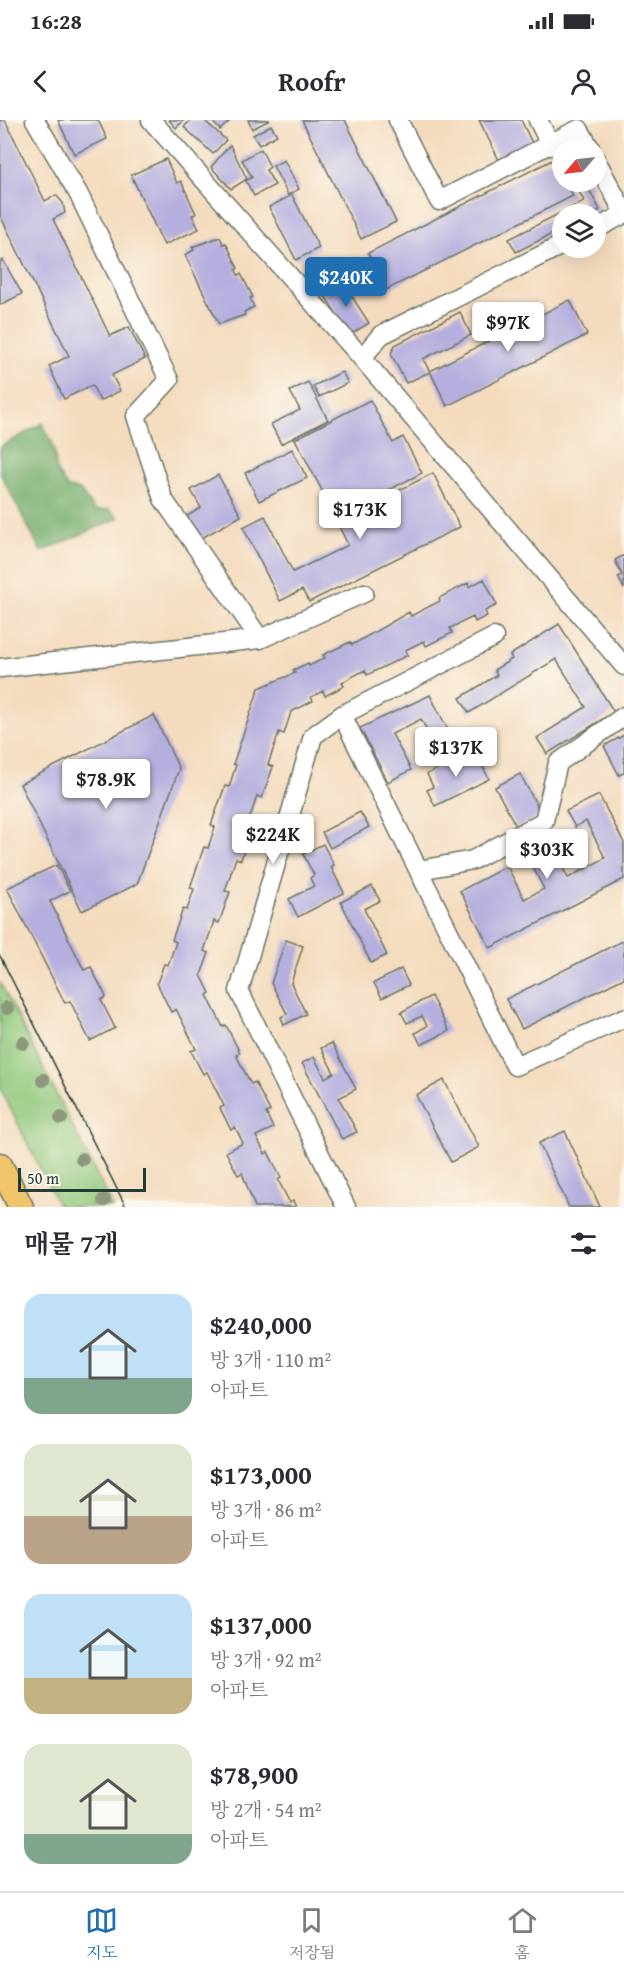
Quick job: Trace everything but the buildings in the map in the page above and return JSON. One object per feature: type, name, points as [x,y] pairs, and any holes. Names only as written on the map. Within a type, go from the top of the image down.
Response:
[{"type":"main road","points":[[0,1165],[21,1207]]},
{"type":"street","points":[[35,120],[78,193],[169,380],[136,416],[163,499],[260,639]]},
{"type":"street","points":[[151,120],[362,358],[624,666]]},
{"type":"street","points":[[398,120],[439,201],[552,144]]},
{"type":"street","points":[[538,120],[555,138]]},
{"type":"street","points":[[563,138],[579,129],[584,138]]},
{"type":"street","points":[[606,179],[624,214],[606,224]]},
{"type":"street","points":[[362,358],[381,335],[552,250]]},
{"type":"street","points":[[0,668],[260,639],[364,593]]},
{"type":"street","points":[[346,1207],[240,991],[313,736],[342,715],[494,637]]},
{"type":"street","points":[[342,715],[515,1066],[624,1018]]},
{"type":"street","points":[[418,868],[426,869],[472,860],[544,821],[558,763],[624,716]]},
{"type":"green space","points":[[43,423],[54,447],[57,472],[68,488],[80,490],[95,511],[108,509],[119,518],[41,552],[0,473],[0,447]]},
{"type":"green space","points":[[0,982],[113,1207],[59,1207],[0,1088]]},
{"type":"tram line","points":[[0,956],[126,1207]]}]
